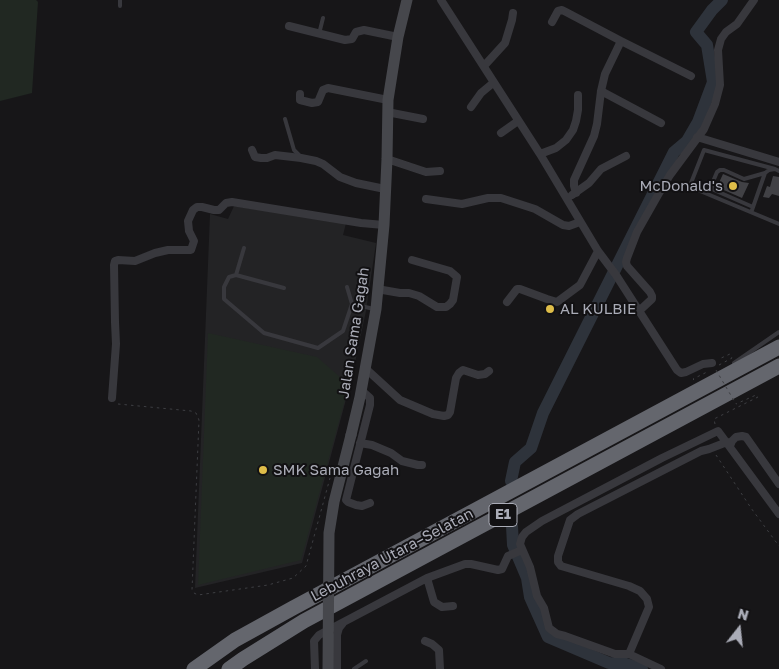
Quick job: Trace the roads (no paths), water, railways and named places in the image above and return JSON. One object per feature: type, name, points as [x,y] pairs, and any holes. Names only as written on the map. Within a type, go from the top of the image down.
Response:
[{"type":"highway","name":"Lebuhraya Utara–Selatan","points":[[194,669],[235,640],[779,347]]},
{"type":"highway","name":"Lebuhraya Utara–Selatan","points":[[229,669],[304,621],[779,368]]},
{"type":"street","name":"Jalan Sama Gagah","points":[[328,669],[329,533],[334,502],[356,439],[361,390],[376,310],[384,225],[387,106],[398,37],[407,0]]},
{"type":"street","points":[[441,0],[540,154],[598,251],[639,310],[676,370],[681,373],[703,364],[712,363]]},
{"type":"street","points":[[639,310],[652,299],[652,296],[627,266],[627,258],[637,232],[658,194],[704,129],[715,104],[720,85],[718,50],[721,39],[726,32],[737,24],[754,0]]},
{"type":"street","points":[[552,22],[558,11],[562,10],[691,76]]},
{"type":"street","points":[[484,66],[505,43],[513,13]]},
{"type":"street","points":[[289,26],[345,40],[352,39],[356,32],[364,30],[398,37]]},
{"type":"street","points":[[576,193],[574,180],[594,136],[605,74],[621,41]]},
{"type":"street","points":[[472,107],[481,93],[493,82]]},
{"type":"street","points":[[300,94],[300,100],[312,104],[318,102],[323,90],[328,88],[423,119]]},
{"type":"street","points":[[601,91],[661,123]]},
{"type":"street","points":[[540,154],[556,148],[566,140],[573,130],[578,110],[578,95]]},
{"type":"street","points":[[501,133],[518,121]]},
{"type":"street","points":[[697,137],[778,167]]},
{"type":"street","points":[[252,150],[255,157],[267,158],[275,155],[316,161],[340,177],[356,183],[385,189]]},
{"type":"street","points":[[566,198],[589,183],[601,169],[626,156]]},
{"type":"street","points":[[387,159],[426,172],[440,171]]},
{"type":"street","points":[[426,198],[462,204],[488,198],[501,198],[535,209],[563,225],[569,226],[580,222]]},
{"type":"street","points":[[112,398],[116,344],[114,264],[118,260],[135,261],[168,250],[191,250],[194,241],[189,231],[188,221],[193,210],[197,207],[219,210],[226,203],[232,202],[384,225]]},
{"type":"street","points":[[507,302],[517,289],[520,289],[557,302],[580,285],[598,251]]},
{"type":"street","points":[[377,289],[409,293],[419,296],[437,307],[446,307],[450,304],[453,300],[457,276],[450,271],[412,260]]},
{"type":"street","points":[[365,368],[400,400],[433,414],[444,416],[450,412],[456,378],[459,373],[463,370],[478,375],[489,371]]},
{"type":"street","points":[[661,669],[629,654],[615,654],[557,634],[549,628],[544,608],[537,596],[530,566],[521,550],[522,537],[542,521],[718,431],[779,514]]},
{"type":"street","points":[[629,654],[649,607],[647,599],[640,591],[629,586],[561,566],[558,562],[558,556],[570,520],[578,514],[701,451],[728,444],[736,437],[746,437],[779,484]]},
{"type":"street","points":[[370,503],[362,506],[346,500],[356,439],[391,453],[402,461],[422,465]]},
{"type":"street","points":[[315,669],[314,641],[319,635],[427,578],[465,564],[498,570],[502,569],[508,556],[521,550]]},
{"type":"street","points":[[427,578],[434,602],[442,607],[454,606]]},
{"type":"street","points":[[337,669],[337,635],[343,622]]},
{"type":"street","points":[[425,640],[439,650],[440,669]]},
{"type":"lane","points":[[120,0],[120,6]]},
{"type":"lane","points":[[319,34],[323,18]]},
{"type":"lane","points":[[285,119],[294,150],[301,158]]},
{"type":"lane","points":[[752,210],[693,188],[691,183],[704,150],[778,167]]},
{"type":"lane","points":[[752,210],[765,174],[769,170],[778,167]]},
{"type":"lane","points":[[765,174],[744,179],[720,170],[717,172],[712,184],[714,190],[779,224]]},
{"type":"lane","points":[[236,275],[244,248]]},
{"type":"lane","points":[[284,288],[236,275],[229,277],[224,287],[224,299],[264,333],[318,348],[343,331],[352,304],[347,287]]},
{"type":"lane","points":[[352,304],[376,310]]},
{"type":"lane","points":[[730,366],[779,332]]},
{"type":"lane","points":[[696,391],[708,380],[723,371]]},
{"type":"lane","points":[[354,669],[366,661]]},
{"type":"waterway","points":[[511,481],[515,462],[531,448],[543,413],[674,152],[687,141],[698,122],[713,82],[707,45],[696,32],[722,0]]},
{"type":"waterway","points":[[512,526],[513,545],[527,578],[530,597],[548,637],[609,663],[626,664],[642,669]]},
{"type":"place","name":"McDonald's","points":[[733,186]]},
{"type":"place","name":"AL KULBIE","points":[[550,309]]},
{"type":"place","name":"SMK Sama Gagah","points":[[263,470]]}]
